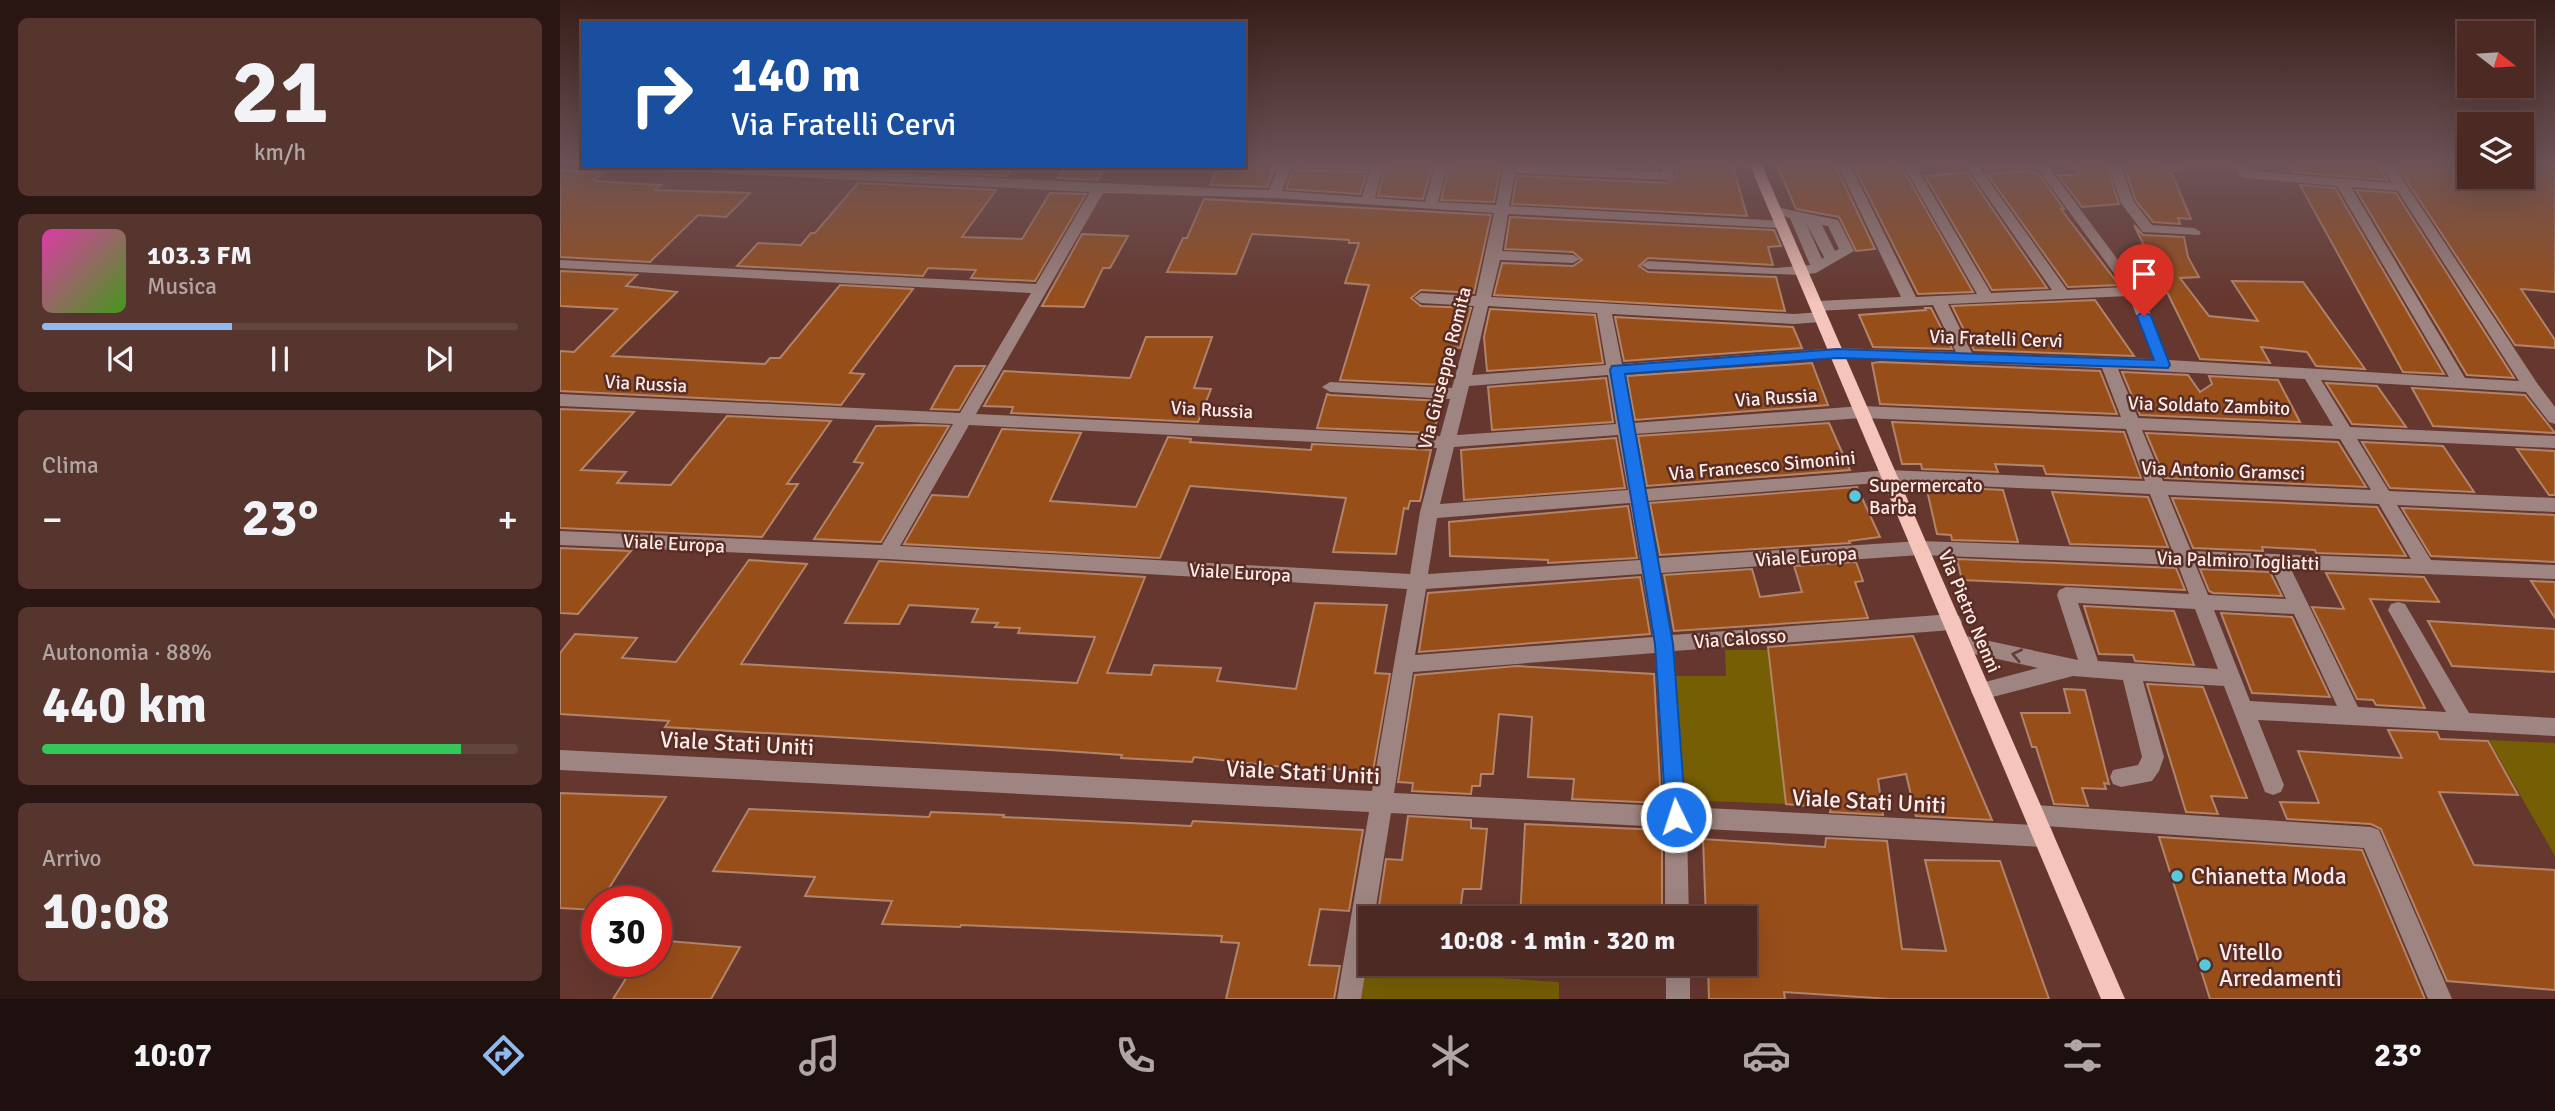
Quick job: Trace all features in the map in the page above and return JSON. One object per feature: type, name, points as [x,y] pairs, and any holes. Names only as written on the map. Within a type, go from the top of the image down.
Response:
[{"type":"main road","name":"Via Pietro Nenni","points":[[1781,210],[1810,268],[1819,312],[2113,999]]},
{"type":"street","points":[[887,552],[1087,210]]},
{"type":"street","points":[[1494,210],[1812,218],[1832,259],[1810,268],[1776,272],[1648,265]]},
{"type":"street","name":"Via Giuseppe Romita","points":[[1349,999],[1429,512],[1494,255],[1501,210]]},
{"type":"street","points":[[1866,210],[1911,302]]},
{"type":"street","points":[[1935,210],[1987,298]]},
{"type":"street","points":[[2003,210],[2063,295]]},
{"type":"street","points":[[2074,210],[2134,291],[2163,365]]},
{"type":"street","points":[[2133,210],[2148,229],[2194,232]]},
{"type":"street","points":[[2357,210],[2460,382]]},
{"type":"street","points":[[2417,210],[2531,387],[2555,418]]},
{"type":"street","points":[[1494,255],[1573,259]]},
{"type":"street","points":[[560,264],[1041,289]]},
{"type":"street","points":[[1421,298],[1794,319],[1819,312],[1911,302],[2134,291]]},
{"type":"street","points":[[1938,300],[1967,358]]},
{"type":"street","points":[[1604,309],[1664,644],[1676,817],[1677,906]]},
{"type":"street","name":"Via Fratelli Cervi","points":[[1331,387],[1459,388],[1617,370],[1837,353],[2163,365],[2531,387]]},
{"type":"street","points":[[2108,363],[2273,785]]},
{"type":"street","points":[[2309,373],[2426,566]]},
{"type":"street","name":"Via Russia","points":[[560,400],[1446,442],[1862,412]]},
{"type":"street","name":"Via Soldato Zambito","points":[[1862,412],[2555,442]]},
{"type":"street","name":"Via Antonio Gramsci","points":[[1889,476],[2555,506]]},
{"type":"street","name":"Via Francesco Simonini","points":[[1429,512],[1889,476]]},
{"type":"street","name":"Viale Europa","points":[[560,538],[887,552],[1417,582],[1920,548]]},
{"type":"street","name":"Via Palmiro Togliatti","points":[[1920,548],[2555,572]]},
{"type":"street","points":[[2278,561],[2352,716]]},
{"type":"street","points":[[2082,668],[2066,595],[2300,607]]},
{"type":"street","points":[[2398,610],[2463,722]]},
{"type":"street","name":"Via Calosso","points":[[1403,664],[1952,622]]},
{"type":"street","points":[[1961,643],[2082,668],[2231,678]]},
{"type":"street","points":[[1981,691],[2082,668]]},
{"type":"street","points":[[2121,777],[2144,775],[2152,764],[2153,757],[2131,672]]},
{"type":"street","points":[[2244,710],[2555,727]]},
{"type":"street","name":"Viale Stati Uniti","points":[[560,760],[2043,836]]},
{"type":"street","points":[[2035,815],[2371,838],[2440,999]]},
{"type":"street","points":[[1678,976],[1678,999]]},
{"type":"shaded area","points":[[1725,650],[1768,650],[1786,804],[1680,800],[1674,676],[1726,676]]},
{"type":"shaded area","points":[[2489,740],[2555,743],[2555,856]]},
{"type":"shaded area","points":[[1363,976],[1469,976],[1559,982],[1559,999],[1359,999]]},
{"type":"building","points":[[560,210],[733,210],[726,217],[698,215],[650,262],[560,257]]},
{"type":"building","points":[[835,210],[982,210],[962,237],[1022,239],[1040,210],[1077,210],[1035,281],[971,278],[976,270],[928,268],[923,276],[737,266],[758,243],[801,245],[811,233],[815,233]]},
{"type":"building","points":[[1199,210],[1394,210],[1491,215],[1474,293],[1421,290],[1411,298],[1421,306],[1471,308],[1460,348],[1452,347],[1444,385],[1340,380],[1369,285],[1345,283],[1359,243],[1349,243],[1349,240],[1252,234],[1236,274],[1167,272],[1183,238],[1187,238]]},
{"type":"building","points":[[1622,210],[1745,210],[1747,216]]},
{"type":"building","points":[[1799,210],[1856,210],[1875,249],[1856,251],[1839,217]]},
{"type":"building","points":[[1875,210],[1926,210],[1973,292],[1918,294]]},
{"type":"building","points":[[1945,210],[1993,210],[2047,288],[1992,290]]},
{"type":"building","points":[[2013,210],[2061,210],[2119,285],[2068,287]]},
{"type":"building","points":[[2143,210],[2187,210],[2191,219],[2178,218],[2180,224],[2153,222]]},
{"type":"building","points":[[2314,210],[2348,210],[2444,374],[2403,372]]},
{"type":"building","points":[[2368,210],[2407,210],[2514,378],[2467,375]]},
{"type":"building","points":[[2426,210],[2555,210],[2555,292],[2521,289],[2555,340],[2555,348],[2515,345]]},
{"type":"building","points":[[1510,217],[1774,230],[1781,246],[1768,247],[1773,265],[1648,258],[1639,266],[1648,272],[1776,277],[1785,311],[1494,295],[1502,263],[1573,266],[1582,260],[1573,252],[1505,249]]},
{"type":"building","points":[[2134,225],[2143,235],[2184,237],[2188,257],[2199,277],[2180,278],[2209,316],[2258,321],[2232,281],[2303,282],[2365,369],[2316,366],[2307,352],[2261,347],[2270,363],[2200,359]]},
{"type":"building","points":[[1082,234],[1128,236],[1110,268],[1103,268],[1084,307],[1042,306]]},
{"type":"building","points":[[560,271],[637,275],[626,286],[677,292],[612,356],[765,364],[770,358],[780,358],[840,285],[913,289],[850,373],[864,374],[841,405],[560,391],[560,351],[574,352],[617,309],[560,306]]},
{"type":"building","points":[[2095,300],[2134,356],[1974,350],[1952,306]]},
{"type":"building","points":[[1925,308],[1931,308],[1952,349],[1873,347],[1859,315],[1926,310]]},
{"type":"building","points":[[1490,309],[1595,315],[1603,363],[1487,371],[1484,337]]},
{"type":"building","points":[[1615,317],[1793,327],[1802,348],[1624,361]]},
{"type":"building","points":[[1146,337],[1212,337],[1194,388],[1211,389],[1198,422],[1011,413],[1013,407],[984,406],[1004,371],[1130,378]]},
{"type":"building","points":[[1812,363],[1828,405],[1635,420],[1627,376]]},
{"type":"building","points":[[1872,363],[2100,371],[2117,414],[1880,404]]},
{"type":"building","points":[[955,366],[985,366],[959,410],[931,409]]},
{"type":"building","points":[[2122,372],[2188,375],[2200,392],[2212,384],[2209,376],[2278,380],[2300,422],[2140,415]]},
{"type":"building","points":[[1606,378],[1613,422],[1492,430],[1488,387]]},
{"type":"building","points":[[2326,383],[2377,386],[2406,427],[2352,424]]},
{"type":"building","points":[[2412,388],[2525,395],[2555,433],[2433,426]]},
{"type":"building","points":[[1327,394],[1441,401],[1434,433],[1317,428]]},
{"type":"building","points":[[560,409],[634,412],[581,470],[626,472],[617,483],[671,485],[727,416],[831,421],[787,484],[798,484],[762,537],[560,528]]},
{"type":"building","points":[[1892,422],[2124,432],[2141,478],[2046,474],[2043,466],[1995,464],[1998,472],[1922,469],[1921,464],[1902,464]]},
{"type":"building","points":[[1829,423],[1850,470],[1647,486],[1638,436]]},
{"type":"building","points":[[876,426],[949,426],[881,542],[814,539],[863,463],[854,462]]},
{"type":"building","points":[[1002,429],[1081,433],[1050,501],[1136,507],[1168,437],[1191,439],[1190,442],[1311,450],[1312,444],[1431,450],[1420,501],[1410,501],[1408,509],[1404,508],[1396,554],[1333,552],[1346,498],[1190,486],[1160,558],[904,544],[932,495],[968,497]]},
{"type":"building","points":[[2146,433],[2338,442],[2366,487],[2165,478]]},
{"type":"building","points":[[1616,438],[1625,488],[1464,500],[1461,450]]},
{"type":"building","points":[[2362,442],[2443,446],[2474,492],[2390,488]]},
{"type":"building","points":[[2517,449],[2555,451],[2555,495],[2549,495]]},
{"type":"building","points":[[1926,486],[2003,490],[2018,542],[1952,540],[1951,535],[1937,534]]},
{"type":"building","points":[[1857,487],[1880,537],[1849,541],[1850,543],[1660,555],[1650,503]]},
{"type":"building","points":[[2052,492],[2148,497],[2168,547],[2070,544]]},
{"type":"building","points":[[2172,498],[2377,507],[2406,556],[2316,553],[2315,550],[2262,547],[2263,551],[2193,548]]},
{"type":"building","points":[[1628,506],[1637,558],[1548,563],[1548,560],[1450,556],[1449,522]]},
{"type":"building","points":[[2402,508],[2555,515],[2555,562],[2431,556]]},
{"type":"building","points":[[560,548],[631,551],[578,614],[560,613]]},
{"type":"building","points":[[1957,559],[2176,568],[2185,590],[1962,580]]},
{"type":"building","points":[[749,560],[807,564],[741,664],[1077,683],[1095,637],[1018,633],[1020,628],[995,627],[998,623],[972,622],[978,609],[909,605],[899,624],[845,623],[879,561],[1145,577],[1107,673],[1151,675],[1154,665],[1221,668],[1217,681],[1296,689],[1315,603],[1387,605],[1375,673],[1390,674],[1373,771],[1284,767],[1194,757],[1192,762],[1121,758],[1122,755],[1050,750],[665,727],[669,721],[560,714],[560,653],[575,634],[637,638],[622,658],[676,662]]},
{"type":"building","points":[[1856,562],[1863,581],[1855,582],[1868,618],[1674,631],[1664,575],[1752,569],[1760,597],[1802,592],[1794,566]]},
{"type":"building","points":[[2200,569],[2270,572],[2282,596],[2213,593],[2209,591]]},
{"type":"building","points":[[2326,573],[2424,577],[2439,602],[2370,599],[2425,708],[2376,705],[2373,700],[2357,699],[2312,607],[2344,609]]},
{"type":"building","points":[[1640,577],[1650,634],[1419,652],[1428,593]]},
{"type":"building","points":[[2531,581],[2555,582],[2555,618]]},
{"type":"building","points":[[2084,606],[2174,611],[2194,665],[2135,661],[2133,655],[2099,654]]},
{"type":"building","points":[[2221,613],[2292,617],[2330,697],[2252,693]]},
{"type":"building","points":[[2428,621],[2555,629],[2555,672],[2452,666]]},
{"type":"building","points":[[1913,636],[1992,820],[1916,816],[1906,774],[1878,779],[1883,815],[1830,812],[1831,808],[1786,804],[1768,647]]},
{"type":"building","points":[[1517,666],[1654,674],[1661,803],[1572,799],[1574,779],[1528,777],[1532,717],[1499,714],[1493,774],[1481,774],[1480,786],[1472,786],[1471,794],[1412,791],[1413,783],[1398,782],[1415,675]]},
{"type":"building","points":[[2147,684],[2203,687],[2247,798],[2211,796],[2218,814],[2186,812]]},
{"type":"building","points":[[2064,689],[2085,690],[2109,784],[2104,783],[2106,789],[2082,788],[2088,806],[2054,804],[2036,747],[2032,747],[2021,713],[2070,713]]},
{"type":"building","points":[[2388,730],[2437,732],[2440,739],[2488,741],[2518,795],[2439,792],[2474,865],[2555,870],[2555,990],[2447,981],[2381,829],[2371,824],[2287,819],[2280,802],[2319,803],[2298,751],[2402,758]]},
{"type":"building","points":[[560,793],[666,797],[610,886],[581,886],[581,909],[560,908]]},
{"type":"building","points":[[749,809],[929,817],[931,812],[1191,826],[1193,821],[1363,830],[1349,911],[1320,909],[1309,965],[1340,966],[1334,999],[1226,999],[1239,943],[1221,942],[1222,936],[882,924],[892,901],[805,896],[815,877],[713,871]]},
{"type":"building","points":[[1408,816],[1471,820],[1471,828],[1487,829],[1481,889],[1463,889],[1461,906],[1379,906],[1386,859],[1402,860]]},
{"type":"building","points":[[1525,824],[1662,830],[1662,906],[1521,906]]},
{"type":"building","points":[[2159,837],[2362,850],[2425,999],[2210,999]]},
{"type":"building","points":[[1826,838],[1887,841],[1902,949],[1946,951],[1925,860],[2000,861],[2049,999],[1891,999],[1784,992],[1785,999],[1709,999],[1708,976],[1757,976],[1757,906],[1706,906],[1703,839],[1825,847]]},
{"type":"building","points":[[672,941],[740,947],[711,999],[613,999],[627,977],[672,977]]},
{"type":"place","name":"Supermercato Barba","points":[[1855,496]]},
{"type":"place","name":"Chianetta Moda","points":[[2177,876]]},
{"type":"place","name":"Vitello Arredamenti","points":[[2205,965]]},
{"type":"route","points":[[1676,817],[1664,644],[1617,370],[1837,353],[2163,365],[2144,316]]}]
